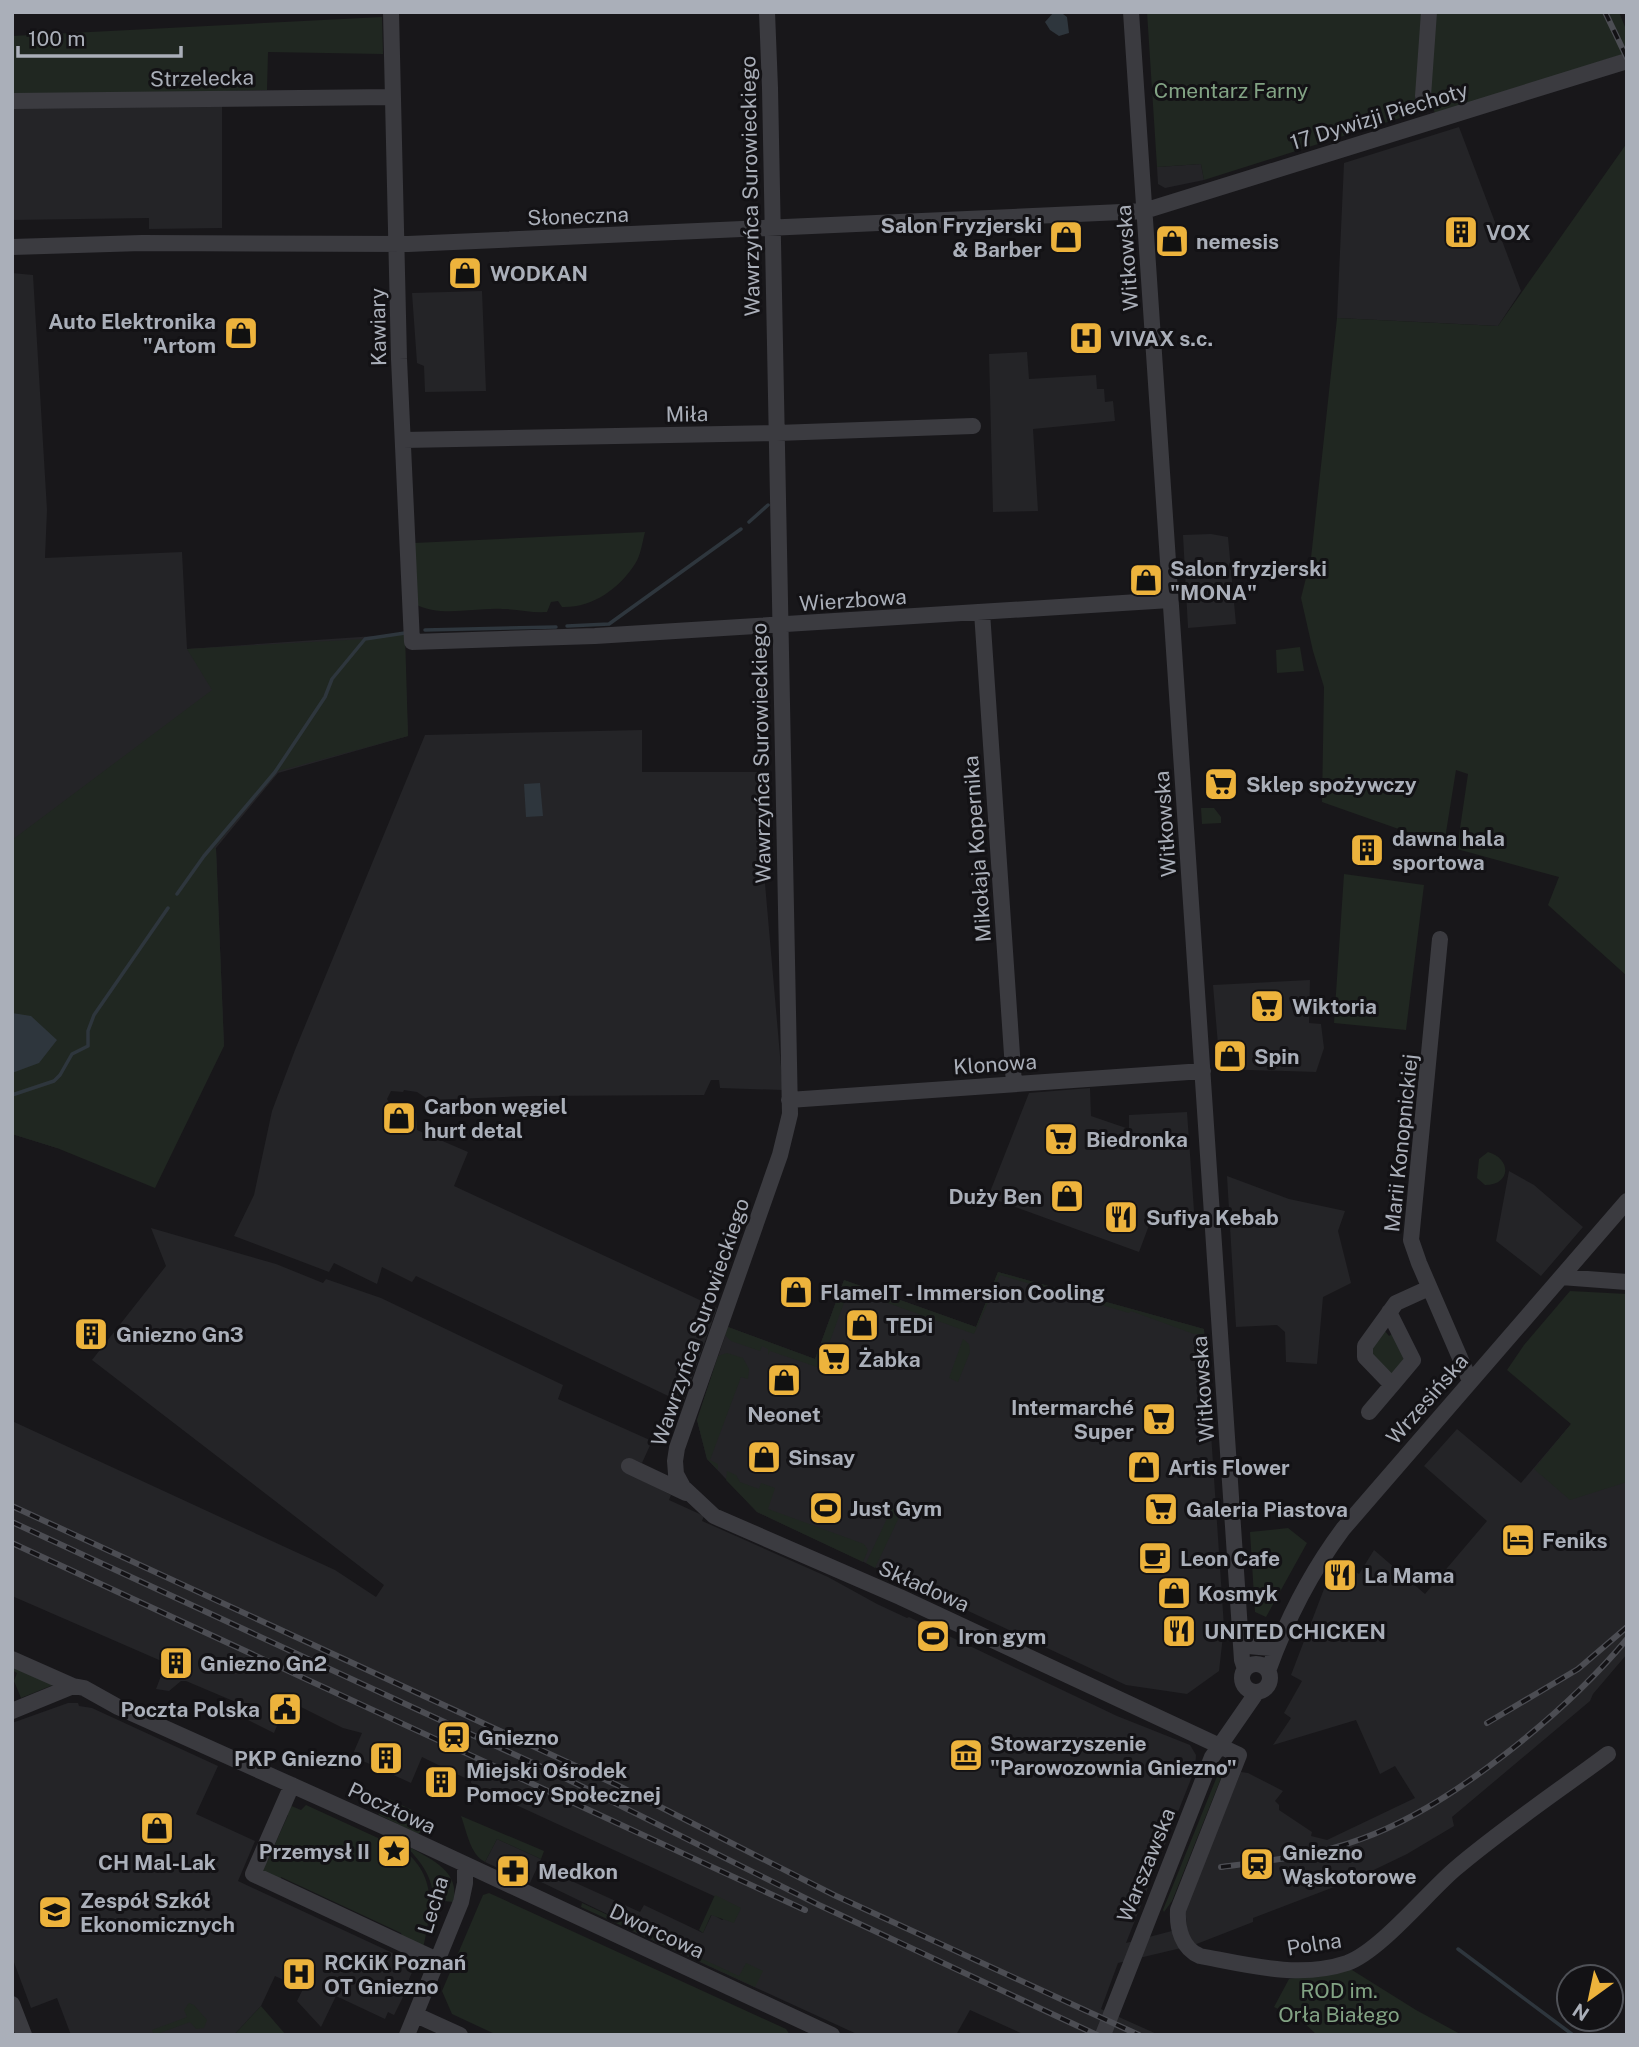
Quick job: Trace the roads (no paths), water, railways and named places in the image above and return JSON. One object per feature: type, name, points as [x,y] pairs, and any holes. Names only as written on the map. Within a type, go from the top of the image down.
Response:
[{"type":"street","name":"Kawiary","points":[[391,12],[399,359],[412,642]]},
{"type":"street","name":"Wawrzyńca Surowieckiego","points":[[675,1467],[786,1134],[790,1114],[767,12]]},
{"type":"street","name":"Witkowska","points":[[1131,12],[1203,1071],[1245,1639],[1242,1660],[1257,1668],[1242,1682],[1252,1690]]},
{"type":"street","points":[[1423,96],[1429,12]]},
{"type":"street","name":"17 Dywizji Piechoty","points":[[1144,211],[1627,61]]},
{"type":"street","name":"Strzelecka","points":[[12,101],[392,97]]},
{"type":"street","name":"Słoneczna","points":[[12,247],[142,243],[396,244],[1144,211]]},
{"type":"street","name":"Miła","points":[[403,440],[777,433],[973,426]]},
{"type":"street","name":"Wierzbowa","points":[[412,642],[779,626],[1170,600]]},
{"type":"street","name":"Mikołaja Kopernika","points":[[982,612],[1014,1084]]},
{"type":"street","name":"Marii Konopnickiej","points":[[1440,939],[1411,1240],[1470,1381]]},
{"type":"street","name":"Klonowa","points":[[789,1100],[1203,1071]]},
{"type":"street","name":"Wrzesińska","points":[[1252,1690],[1267,1686],[1269,1682],[1257,1668],[1275,1643],[1343,1529],[1627,1201]]},
{"type":"street","points":[[1560,1277],[1627,1282]]},
{"type":"street","points":[[1392,1385],[1365,1357],[1365,1346],[1396,1303],[1429,1288]]},
{"type":"street","points":[[1368,1412],[1413,1360],[1389,1312]]},
{"type":"street","name":"Składowa","points":[[629,1465],[691,1496]]},
{"type":"street","points":[[645,1473],[675,1467]]},
{"type":"street","name":"Składowa","points":[[675,1467],[683,1487],[714,1516],[900,1597],[1219,1745]]},
{"type":"street","points":[[1245,1639],[1275,1643]]},
{"type":"street","name":"Pocztowa","points":[[12,1659],[73,1686],[84,1688],[118,1707],[465,1865]]},
{"type":"street","points":[[12,1711],[73,1686]]},
{"type":"street","name":"Warszawska","points":[[1103,2035],[1135,1949],[1219,1745],[1240,1716],[1252,1690]]},
{"type":"street","name":"Polna","points":[[1219,1745],[1239,1755],[1180,1903],[1177,1918],[1182,1938],[1189,1951],[1200,1956],[1282,1970],[1305,1971],[1348,1962],[1392,1930],[1474,1853],[1608,1754]]},
{"type":"street","points":[[292,1785],[253,1874],[437,1960]]},
{"type":"street","name":"Lecha","points":[[407,2035],[461,1902],[465,1865]]},
{"type":"street","name":"Dworcowa","points":[[465,1865],[821,2033]]},
{"type":"street","points":[[12,2004],[24,2035]]},
{"type":"street","points":[[416,2015],[460,2035]]},
{"type":"waterway","points":[[749,522],[768,505]]},
{"type":"waterway","points":[[567,626],[609,624],[741,529]]},
{"type":"waterway","points":[[425,630],[556,627]]},
{"type":"waterway","points":[[177,894],[204,856],[275,772],[325,697],[332,679],[365,639],[405,633]]},
{"type":"waterway","points":[[12,1095],[54,1081],[72,1054],[88,1046],[88,1031],[94,1015],[168,908]]},
{"type":"waterway","points":[[1458,1949],[1573,2035]]},
{"type":"railway","points":[[1605,12],[1627,58]]},
{"type":"railway","points":[[12,1506],[617,1785],[834,1895],[1139,2035]]},
{"type":"railway","points":[[12,1522],[561,1776],[819,1905],[1097,2035]]},
{"type":"railway","points":[[12,1543],[805,1910]]},
{"type":"railway","points":[[1487,1723],[1578,1669],[1627,1627]]},
{"type":"railway","points":[[1221,1867],[1327,1850],[1361,1839],[1432,1805],[1469,1781],[1540,1726],[1572,1697],[1627,1639]]},
{"type":"place","name":"VOX","points":[[1461,232]]},
{"type":"place","name":"Salon Fryzjerski & Barber","points":[[1066,237]]},
{"type":"place","name":"nemesis","points":[[1172,241]]},
{"type":"place","name":"WODKAN","points":[[465,273]]},
{"type":"place","name":"Auto Elektronika \"Artom","points":[[241,333]]},
{"type":"place","name":"VIVAX s.c.","points":[[1086,338]]},
{"type":"place","name":"Salon fryzjerski \"MONA\"","points":[[1146,580]]},
{"type":"place","name":"Sklep spożywczy","points":[[1221,784]]},
{"type":"place","name":"dawna hala sportowa","points":[[1367,850]]},
{"type":"place","name":"Wiktoria","points":[[1267,1006]]},
{"type":"place","name":"Spin","points":[[1230,1056]]},
{"type":"place","name":"Carbon węgiel hurt detal","points":[[399,1118]]},
{"type":"place","name":"Biedronka","points":[[1061,1139]]},
{"type":"place","name":"Duży Ben","points":[[1067,1196]]},
{"type":"place","name":"Sufiya Kebab","points":[[1121,1217]]},
{"type":"place","name":"FlameIT - Immersion Cooling","points":[[796,1292]]},
{"type":"place","name":"TEDi","points":[[862,1325]]},
{"type":"place","name":"Gniezno Gn3","points":[[91,1334]]},
{"type":"place","name":"Żabka","points":[[834,1359]]},
{"type":"place","name":"Neonet","points":[[784,1380]]},
{"type":"place","name":"Intermarché Super","points":[[1159,1419]]},
{"type":"place","name":"Sinsay","points":[[764,1457]]},
{"type":"place","name":"Artis Flower","points":[[1144,1467]]},
{"type":"place","name":"Just Gym","points":[[826,1508]]},
{"type":"place","name":"Galeria Piastova","points":[[1161,1509]]},
{"type":"place","name":"Feniks","points":[[1518,1540]]},
{"type":"place","name":"Leon Cafe","points":[[1155,1558]]},
{"type":"place","name":"La Mama","points":[[1340,1575]]},
{"type":"place","name":"Kosmyk","points":[[1174,1593]]},
{"type":"place","name":"UNITED CHICKEN","points":[[1179,1631]]},
{"type":"place","name":"Iron gym","points":[[933,1636]]},
{"type":"place","name":"Gniezno Gn2","points":[[176,1663]]},
{"type":"place","name":"Poczta Polska","points":[[285,1709]]},
{"type":"place","name":"Gniezno","points":[[454,1737]]},
{"type":"place","name":"Stowarzyszenie \"Parowozownia Gniezno\"","points":[[966,1755]]},
{"type":"place","name":"PKP Gniezno","points":[[386,1758]]},
{"type":"place","name":"Miejski Ośrodek Pomocy Społecznej","points":[[441,1782]]},
{"type":"place","name":"CH Mal-Lak","points":[[157,1828]]},
{"type":"place","name":"Przemysł II","points":[[394,1851]]},
{"type":"place","name":"Gniezno Wąskotorowe","points":[[1257,1864]]},
{"type":"place","name":"Medkon","points":[[513,1871]]},
{"type":"place","name":"Zespół Szkół Ekonomicznych","points":[[55,1912]]},
{"type":"place","name":"RCKiK Poznań OT Gniezno","points":[[299,1974]]},
{"type":"park label","name":"Cmentarz Farny","points":[[1231,90]]},
{"type":"park label","name":"ROD im. Orła Białego","points":[[1339,2002]]}]
